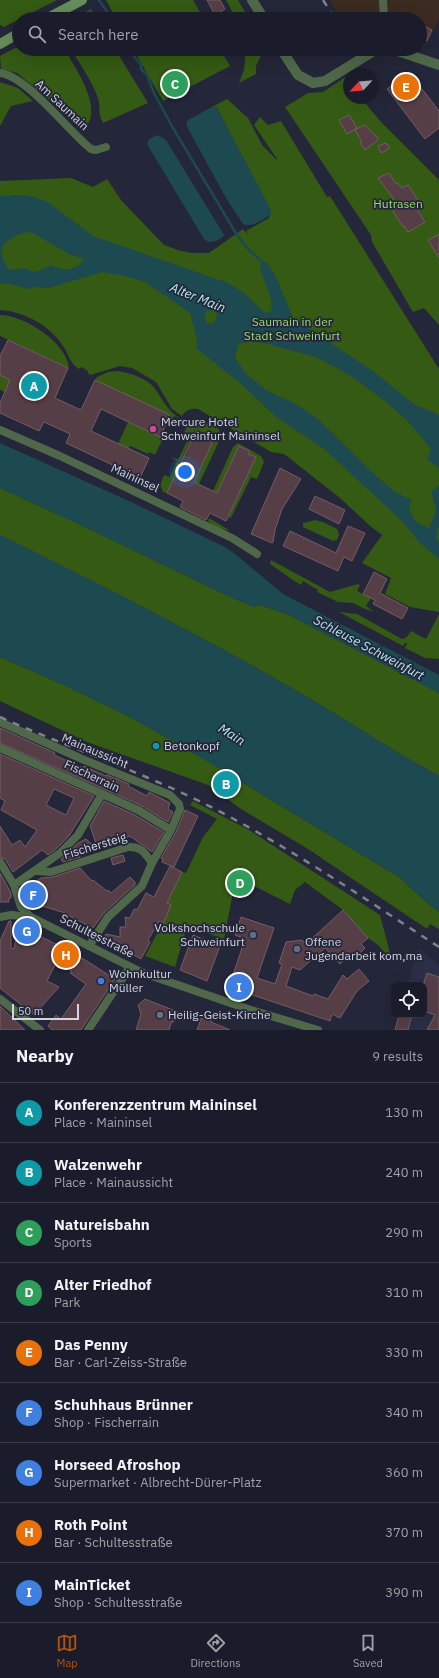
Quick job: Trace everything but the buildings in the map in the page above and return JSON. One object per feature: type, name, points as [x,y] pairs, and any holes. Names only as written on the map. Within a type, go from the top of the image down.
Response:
[{"type":"main road","points":[[59,12],[82,0]]},
{"type":"main road","points":[[0,44],[12,37]]},
{"type":"street","points":[[252,0],[260,12]]},
{"type":"street","points":[[383,0],[384,12]]},
{"type":"street","points":[[286,56],[298,75],[313,83],[324,81],[365,56]]},
{"type":"street","points":[[413,56],[439,65]]},
{"type":"street","name":"Am Saumain","points":[[0,73],[7,75],[28,88],[92,149],[96,150],[106,147]]},
{"type":"street","name":"Maininsel","points":[[0,430],[60,456],[232,538],[257,554]]},
{"type":"street","name":"Mainaussicht","points":[[0,722],[82,759],[170,795],[179,804],[180,809],[171,830]]},
{"type":"street","name":"Fischerrain","points":[[0,748],[138,810],[171,830]]},
{"type":"street","name":"Fischersteig","points":[[14,885],[37,871],[60,854],[78,835],[102,794]]},
{"type":"street","points":[[89,946],[108,917],[138,891],[171,830]]},
{"type":"street","name":"Fischersteig","points":[[37,871],[51,872],[128,847],[136,846],[143,851],[152,863]]},
{"type":"street","points":[[0,862],[14,885],[21,907],[26,914],[31,917]]},
{"type":"street","points":[[0,917],[11,915],[31,917]]},
{"type":"street","name":"Schultesstraße","points":[[31,917],[143,973],[251,1010],[314,1029]]},
{"type":"street","points":[[88,1030],[130,967]]},
{"type":"street","points":[[0,998],[40,1030]]},
{"type":"shaded area","points":[[329,0],[439,0],[439,20],[427,42],[427,12],[337,12]]},
{"type":"shaded area","points":[[418,949],[439,965],[439,1030],[395,1030],[398,1018],[427,1018],[427,982],[408,982]]},
{"type":"green space","points":[[0,0],[57,0],[33,12],[12,12],[12,23],[4,27],[0,25]]},
{"type":"green space","points":[[106,0],[193,0],[200,12],[112,12]]},
{"type":"green space","points":[[226,0],[238,0],[245,12],[232,12]]},
{"type":"green space","points":[[91,9],[93,12],[85,12]]},
{"type":"green space","points":[[12,50],[12,56],[68,56],[86,88],[89,98],[91,116],[88,124],[72,110],[64,112],[17,73],[1,69],[0,56]]},
{"type":"green space","points":[[75,56],[119,56],[148,103],[103,123],[100,114],[98,97]]},
{"type":"green space","points":[[137,56],[224,56],[230,66],[163,101]]},
{"type":"green space","points":[[245,56],[261,56],[256,66],[256,74],[239,83],[244,70]]},
{"type":"green space","name":"Hutrasen","points":[[343,79],[343,104],[366,104],[381,122],[439,180],[439,325],[424,308],[413,312],[372,242],[371,235],[285,107],[308,93],[323,92]]},
{"type":"green space","points":[[0,82],[18,88],[33,101],[11,106],[0,126]]},
{"type":"green space","name":"Saumain in der Stadt Schweinfurt","points":[[227,99],[248,118],[262,145],[279,162],[254,125],[260,117],[268,125],[281,121],[327,197],[330,196],[439,369],[439,612],[410,607],[385,594],[391,578],[362,563],[382,535],[340,498],[284,454],[271,452],[198,409],[188,410],[182,416],[172,409],[156,382],[132,368],[120,366],[90,375],[88,371],[81,367],[79,369],[74,365],[65,349],[53,333],[45,327],[28,317],[10,311],[0,310],[0,181],[71,178],[93,187],[107,179],[121,200],[164,245],[191,253],[209,253],[243,229],[249,236],[246,231],[269,218],[270,210],[217,108],[212,107]]},
{"type":"green space","points":[[0,315],[10,316],[20,320],[32,325],[42,332],[60,349],[66,358],[69,368],[0,336]]},
{"type":"green space","points":[[118,371],[136,376],[151,384],[170,411],[181,419],[174,416],[171,425],[95,380],[97,377],[108,372]]},
{"type":"green space","points":[[0,375],[10,380],[5,392],[0,390]]},
{"type":"green space","points":[[195,418],[219,429],[221,437],[199,484],[194,482],[214,439],[195,429],[167,493],[163,492],[160,485],[164,475],[170,477],[177,461],[172,457],[178,460],[187,441],[182,437],[189,422]]},
{"type":"green space","points":[[128,422],[160,437],[162,433],[165,434],[155,455],[149,452],[148,454],[130,446],[128,449],[118,444]]},
{"type":"green space","points":[[238,443],[261,456],[264,462],[257,479],[251,477],[231,518],[228,517],[256,457],[248,454],[249,450],[239,446],[217,493],[213,491],[233,447]]},
{"type":"green space","points":[[0,488],[81,525],[226,595],[254,607],[260,605],[287,614],[439,693],[439,776],[251,665],[144,608],[0,535]]},
{"type":"green space","points":[[209,518],[229,530],[223,530],[215,526],[208,521]]},
{"type":"green space","points":[[315,520],[337,529],[339,535],[337,540],[333,541],[303,527],[303,523]]},
{"type":"green space","points":[[271,560],[330,592],[358,584],[360,585],[357,591],[371,598],[366,606],[374,612],[353,603],[338,602],[317,592],[318,590],[303,581],[301,585],[270,564]]},
{"type":"green space","points":[[339,612],[357,614],[402,639],[407,637],[411,631],[426,639],[439,614],[439,659],[425,658],[405,648],[407,643],[403,646]]},
{"type":"green space","points":[[0,657],[64,685],[132,718],[202,758],[399,877],[439,912],[439,929],[430,924],[427,929],[308,849],[241,809],[208,785],[87,742],[0,701]]},
{"type":"green space","points":[[193,801],[249,830],[380,915],[392,961],[378,945],[368,938],[343,910],[305,882],[295,890],[290,904],[250,884],[246,887],[234,887],[224,939],[187,926],[175,967],[145,956],[167,915],[167,903],[182,872],[186,873],[203,837],[217,819],[190,805]]},
{"type":"water","points":[[212,107],[217,108],[271,210],[271,214],[254,224],[243,224],[226,198],[186,125],[188,120]]},
{"type":"water","points":[[158,135],[166,140],[224,235],[223,237],[211,242],[204,239],[147,144],[149,139]]},
{"type":"water","name":"Alter Main","points":[[0,196],[31,196],[48,202],[93,236],[228,283],[244,293],[265,313],[271,311],[272,306],[260,264],[266,261],[277,279],[293,318],[373,371],[415,405],[439,416],[439,468],[427,459],[431,450],[410,424],[363,384],[330,364],[312,356],[257,342],[238,344],[235,358],[247,375],[268,391],[294,403],[317,418],[372,472],[395,492],[412,500],[409,509],[415,521],[429,529],[436,510],[431,491],[439,486],[439,528],[437,530],[437,539],[439,542],[439,559],[420,543],[400,519],[324,449],[275,416],[241,384],[196,348],[197,339],[190,313],[145,282],[125,276],[102,272],[49,288],[35,287],[28,289],[10,284],[0,284]],"holes":[[[26,232],[33,233],[69,254],[84,259],[77,266],[69,269],[60,269],[51,265],[39,271],[32,272],[26,268],[10,270],[5,264],[3,258],[3,245],[17,235]],[[214,310],[217,314],[216,320],[212,324],[207,323],[204,317],[207,311]]]},
{"type":"water","name":"Schleuse Schweinfurt","points":[[0,443],[129,501],[223,546],[234,553],[283,594],[439,675],[439,693],[287,614],[260,605],[254,607],[226,595],[81,525],[0,488]]},
{"type":"water","name":"Main","points":[[0,535],[144,608],[251,665],[439,776],[439,912],[399,877],[202,758],[132,718],[64,685],[0,657]]},
{"type":"waterway","points":[[99,0],[107,12]]},
{"type":"waterway","points":[[134,56],[141,65],[141,69],[147,75],[154,93],[173,128],[237,235],[250,251],[263,262]]},
{"type":"railway","points":[[323,0],[331,12]]},
{"type":"railway","points":[[0,717],[145,777],[225,814],[288,850],[439,947]]},
{"type":"place","name":"Natureisbahn","points":[[175,84]]},
{"type":"place","name":"Das Penny","points":[[406,87]]},
{"type":"place","name":"Konferenzzentrum Maininsel","points":[[34,386]]},
{"type":"place","name":"Mercure Hotel Schweinfurt Maininsel","points":[[153,429]]},
{"type":"place","name":"Betonkopf","points":[[156,746]]},
{"type":"place","name":"Walzenwehr","points":[[226,784]]},
{"type":"place","name":"Alter Friedhof","points":[[240,883]]},
{"type":"place","name":"Schuhhaus Brünner","points":[[33,895]]},
{"type":"place","name":"Horseed Afroshop","points":[[27,931]]},
{"type":"place","name":"Volkshochschule Schweinfurt","points":[[253,935]]},
{"type":"place","name":"Offene Jugendarbeit kom,ma","points":[[297,949]]},
{"type":"place","name":"Roth Point","points":[[66,955]]},
{"type":"place","name":"Wohnkultur Müller","points":[[101,981]]},
{"type":"place","name":"MainTicket","points":[[239,987]]},
{"type":"place","name":"Heilig-Geist-Kirche","points":[[160,1015]]}]
